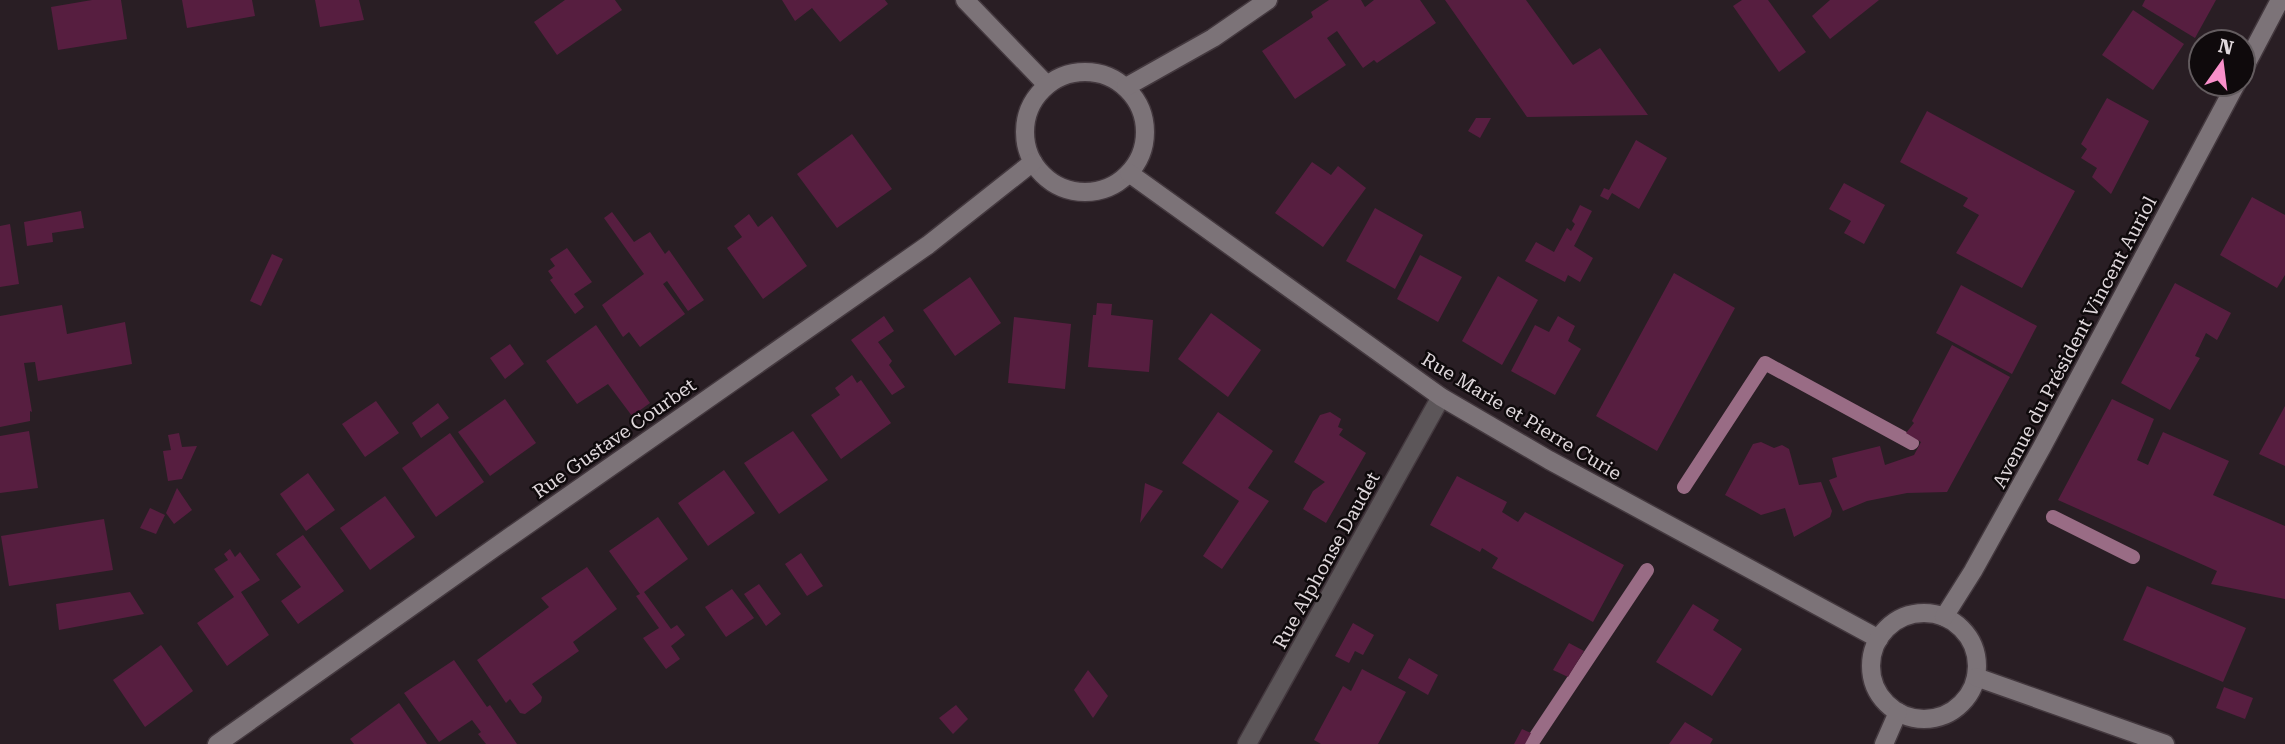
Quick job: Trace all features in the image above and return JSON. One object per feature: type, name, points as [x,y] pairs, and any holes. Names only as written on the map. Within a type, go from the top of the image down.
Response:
[{"type":"street","points":[[965,0],[1047,85]]},
{"type":"street","points":[[1126,88],[1213,37],[1268,0]]},
{"type":"street","points":[[2257,44],[2280,0]]},
{"type":"street","points":[[1078,73],[1095,73],[1112,78],[1126,88],[1137,103],[1144,120],[1145,139],[1140,158],[1129,173],[1115,185],[1097,191],[1078,192],[1060,187],[1044,176],[1032,162],[1025,130],[1032,105],[1047,85],[1078,73]]},
{"type":"street","name":"Avenue du Président Vincent Auriol","points":[[1944,617],[1973,571],[2042,447],[2229,98]]},
{"type":"street","name":"Rue Gustave Courbet","points":[[217,744],[928,245],[1032,162]]},
{"type":"street","name":"Rue Marie et Pierre Curie","points":[[1129,173],[1441,397],[1561,467],[1879,639]]},
{"type":"street","name":"Rue Alphonse Daudet","points":[[1247,744],[1441,397]]},
{"type":"street","points":[[1929,613],[1944,617],[1967,635],[1974,648],[1976,677],[1970,692],[1960,706],[1946,715],[1930,719],[1914,718],[1898,712],[1885,701],[1876,688],[1871,671],[1873,654],[1879,639],[1895,623],[1915,614],[1929,613]]},
{"type":"street","points":[[1976,677],[2165,744]]},
{"type":"street","points":[[1884,744],[1898,712]]},
{"type":"building","points":[[92,0],[121,0],[127,39],[58,50],[51,7]]},
{"type":"building","points":[[182,0],[252,0],[255,16],[187,28]]},
{"type":"building","points":[[315,0],[359,0],[364,20],[320,27]]},
{"type":"building","points":[[565,0],[615,0],[622,10],[557,55],[534,22]]},
{"type":"building","points":[[782,0],[885,0],[888,4],[840,42],[812,8],[795,21]]},
{"type":"building","points":[[1329,0],[1361,0],[1365,7],[1374,0],[1420,0],[1436,23],[1377,63],[1374,60],[1363,68],[1337,31],[1327,38],[1346,65],[1295,99],[1262,51],[1313,17],[1311,12]]},
{"type":"building","points":[[1445,0],[1526,0],[1573,65],[1600,48],[1648,115],[1527,117]]},
{"type":"building","points":[[1742,0],[1768,0],[1806,52],[1779,72],[1733,6]]},
{"type":"building","points":[[1830,0],[1879,0],[1830,39],[1812,16]]},
{"type":"building","points":[[2145,0],[2216,0],[2201,28],[2187,28],[2187,33],[2142,6]]},
{"type":"building","points":[[2133,10],[2184,44],[2153,90],[2102,55]]},
{"type":"building","points":[[2107,98],[2149,121],[2111,194],[2092,177],[2097,168],[2081,158],[2087,149],[2081,144]]},
{"type":"building","points":[[1927,111],[2075,191],[2022,288],[1956,253],[1979,215],[1963,206],[1968,198],[1900,162]]},
{"type":"building","points":[[1476,118],[1491,118],[1480,138],[1468,131]]},
{"type":"building","points":[[852,134],[892,189],[837,228],[797,174]]},
{"type":"building","points":[[1636,140],[1667,158],[1639,209],[1612,193],[1608,200],[1600,196],[1604,188],[1609,190]]},
{"type":"building","points":[[1312,162],[1331,175],[1338,166],[1366,188],[1323,247],[1275,213]]},
{"type":"building","points":[[1844,183],[1885,205],[1864,244],[1844,233],[1851,221],[1829,209]]},
{"type":"building","points":[[2252,197],[2285,215],[2285,275],[2277,288],[2220,255]]},
{"type":"building","points":[[1580,205],[1592,211],[1574,246],[1593,258],[1580,282],[1568,275],[1565,282],[1525,261],[1536,242],[1554,252],[1567,228],[1571,231],[1575,224],[1572,221]]},
{"type":"building","points":[[1375,208],[1423,235],[1395,289],[1346,261]]},
{"type":"building","points":[[81,211],[84,228],[52,233],[53,242],[27,246],[24,222]]},
{"type":"building","points":[[612,212],[634,242],[650,232],[665,254],[669,250],[704,300],[688,311],[667,281],[663,284],[685,314],[640,347],[629,332],[623,337],[602,305],[644,274],[604,218]]},
{"type":"building","points":[[749,214],[758,227],[772,216],[807,266],[763,299],[727,248],[742,237],[734,226]]},
{"type":"building","points":[[10,224],[19,284],[0,287],[0,226]]},
{"type":"building","points":[[567,248],[592,282],[574,294],[584,307],[575,314],[550,280],[553,278],[548,271],[555,266],[550,259]]},
{"type":"building","points":[[272,254],[283,259],[261,306],[250,301]]},
{"type":"building","points":[[1420,255],[1462,277],[1438,322],[1397,299]]},
{"type":"building","points":[[1674,273],[1735,308],[1657,451],[1596,416]]},
{"type":"building","points":[[1498,276],[1538,300],[1502,365],[1462,341]]},
{"type":"building","points":[[970,277],[1001,323],[955,356],[923,310]]},
{"type":"building","points":[[2175,283],[2231,313],[2217,340],[2206,333],[2195,356],[2200,358],[2170,410],[2121,383]]},
{"type":"building","points":[[1961,285],[2037,326],[2012,374],[1936,333]]},
{"type":"building","points":[[1097,303],[1112,304],[1111,315],[1153,320],[1149,372],[1088,367],[1093,315],[1096,315]]},
{"type":"building","points":[[62,305],[67,334],[125,322],[132,364],[38,381],[35,362],[24,363],[32,412],[30,411],[30,421],[0,427],[0,316]]},
{"type":"building","points":[[1211,313],[1261,350],[1228,397],[1178,359]]},
{"type":"building","points":[[884,316],[894,331],[878,342],[892,361],[889,365],[905,387],[892,395],[851,340]]},
{"type":"building","points":[[1558,316],[1575,326],[1568,341],[1581,349],[1555,395],[1511,371],[1535,325],[1549,332]]},
{"type":"building","points":[[1014,317],[1071,324],[1065,389],[1008,383]]},
{"type":"building","points":[[596,325],[650,403],[632,416],[608,384],[577,404],[546,361]]},
{"type":"building","points":[[510,344],[524,364],[505,379],[490,358]]},
{"type":"building","points":[[1952,345],[2010,377],[1947,492],[1907,493],[1867,501],[1843,511],[1829,480],[1837,477],[1832,458],[1880,446],[1885,465],[1914,455],[1921,442],[1906,433],[1914,423],[1912,421]]},
{"type":"building","points":[[852,375],[857,383],[861,380],[891,423],[841,459],[811,415],[840,395],[835,388]]},
{"type":"building","points":[[505,399],[536,443],[490,476],[458,432]]},
{"type":"building","points":[[2112,399],[2154,419],[2137,460],[2148,465],[2163,432],[2229,461],[2213,495],[2285,526],[2285,599],[2211,584],[2217,571],[2058,500]]},
{"type":"building","points":[[376,401],[399,433],[365,457],[342,424]]},
{"type":"building","points":[[438,403],[449,418],[421,438],[412,423]]},
{"type":"building","points":[[2285,406],[2285,466],[2259,454]]},
{"type":"building","points":[[1218,412],[1273,451],[1248,488],[1269,501],[1222,569],[1203,556],[1239,501],[1182,463]]},
{"type":"building","points":[[1330,412],[1341,419],[1338,427],[1343,429],[1339,435],[1366,453],[1326,523],[1303,509],[1313,491],[1325,482],[1294,462],[1320,415]]},
{"type":"building","points":[[29,431],[38,488],[0,493],[0,436]]},
{"type":"building","points":[[793,431],[828,480],[779,514],[744,463]]},
{"type":"building","points":[[179,433],[182,447],[197,446],[182,479],[168,481],[163,451],[171,450],[168,435]]},
{"type":"building","points":[[450,433],[484,482],[436,517],[402,468]]},
{"type":"building","points":[[1761,442],[1774,448],[1782,445],[1789,449],[1799,485],[1821,482],[1832,511],[1830,517],[1794,537],[1785,508],[1761,515],[1725,495],[1753,444]]},
{"type":"building","points":[[724,470],[755,513],[708,546],[678,503]]},
{"type":"building","points":[[308,473],[335,510],[306,531],[280,494]]},
{"type":"building","points":[[1457,476],[1507,502],[1502,512],[1518,522],[1525,512],[1624,565],[1593,622],[1492,568],[1498,558],[1482,548],[1480,552],[1430,525]]},
{"type":"building","points":[[1145,483],[1163,491],[1140,523]]},
{"type":"building","points":[[177,488],[192,510],[174,524],[166,513]]},
{"type":"building","points":[[385,496],[415,537],[370,570],[340,528]]},
{"type":"building","points":[[150,508],[165,515],[156,534],[140,528]]},
{"type":"building","points":[[658,517],[688,559],[644,592],[671,629],[677,625],[685,635],[671,646],[680,659],[666,669],[643,638],[659,628],[636,596],[640,594],[609,551]]},
{"type":"building","points":[[104,519],[113,570],[9,586],[1,536]]},
{"type":"building","points":[[303,535],[344,591],[298,624],[281,601],[301,587],[276,554]]},
{"type":"building","points":[[230,549],[235,557],[240,552],[260,580],[241,592],[269,635],[227,666],[197,623],[234,597],[214,569],[228,560],[224,554]]},
{"type":"building","points":[[801,553],[823,586],[807,596],[785,564]]},
{"type":"building","points":[[587,567],[617,609],[573,642],[579,651],[532,684],[542,697],[541,702],[525,714],[520,713],[510,699],[506,703],[477,660],[549,607],[541,598]]},
{"type":"building","points":[[759,584],[781,614],[766,626],[744,594]]},
{"type":"building","points":[[2147,586],[2246,628],[2223,682],[2123,640]]},
{"type":"building","points":[[732,589],[754,618],[726,637],[705,607]]},
{"type":"building","points":[[130,592],[144,614],[59,630],[56,604]]},
{"type":"building","points":[[1693,604],[1719,620],[1713,630],[1742,649],[1712,696],[1656,662]]},
{"type":"building","points":[[1353,623],[1374,635],[1363,655],[1355,651],[1349,663],[1335,656]]},
{"type":"building","points":[[1569,643],[1584,651],[1568,677],[1553,670]]},
{"type":"building","points":[[161,645],[193,691],[145,727],[113,680]]},
{"type":"building","points":[[1409,658],[1438,675],[1428,695],[1398,678]]},
{"type":"building","points":[[454,660],[517,744],[486,744],[472,720],[439,742],[404,693]]},
{"type":"building","points":[[1362,669],[1406,692],[1378,744],[1321,744],[1314,740],[1343,686],[1351,691]]},
{"type":"building","points":[[1088,670],[1108,696],[1093,718],[1074,690]]},
{"type":"building","points":[[2224,687],[2253,698],[2245,719],[2216,708]]},
{"type":"building","points":[[399,703],[427,744],[354,744],[350,739]]},
{"type":"building","points":[[956,705],[968,719],[953,734],[939,718]]},
{"type":"building","points":[[1685,722],[1713,739],[1710,744],[1669,744]]},
{"type":"building","points":[[1522,729],[1531,733],[1525,744],[1514,744]]},
{"type":"waterway","points":[[1684,487],[1765,363],[1912,443]]},
{"type":"waterway","points":[[2053,517],[2133,557]]},
{"type":"waterway","points":[[1531,744],[1647,570]]}]
